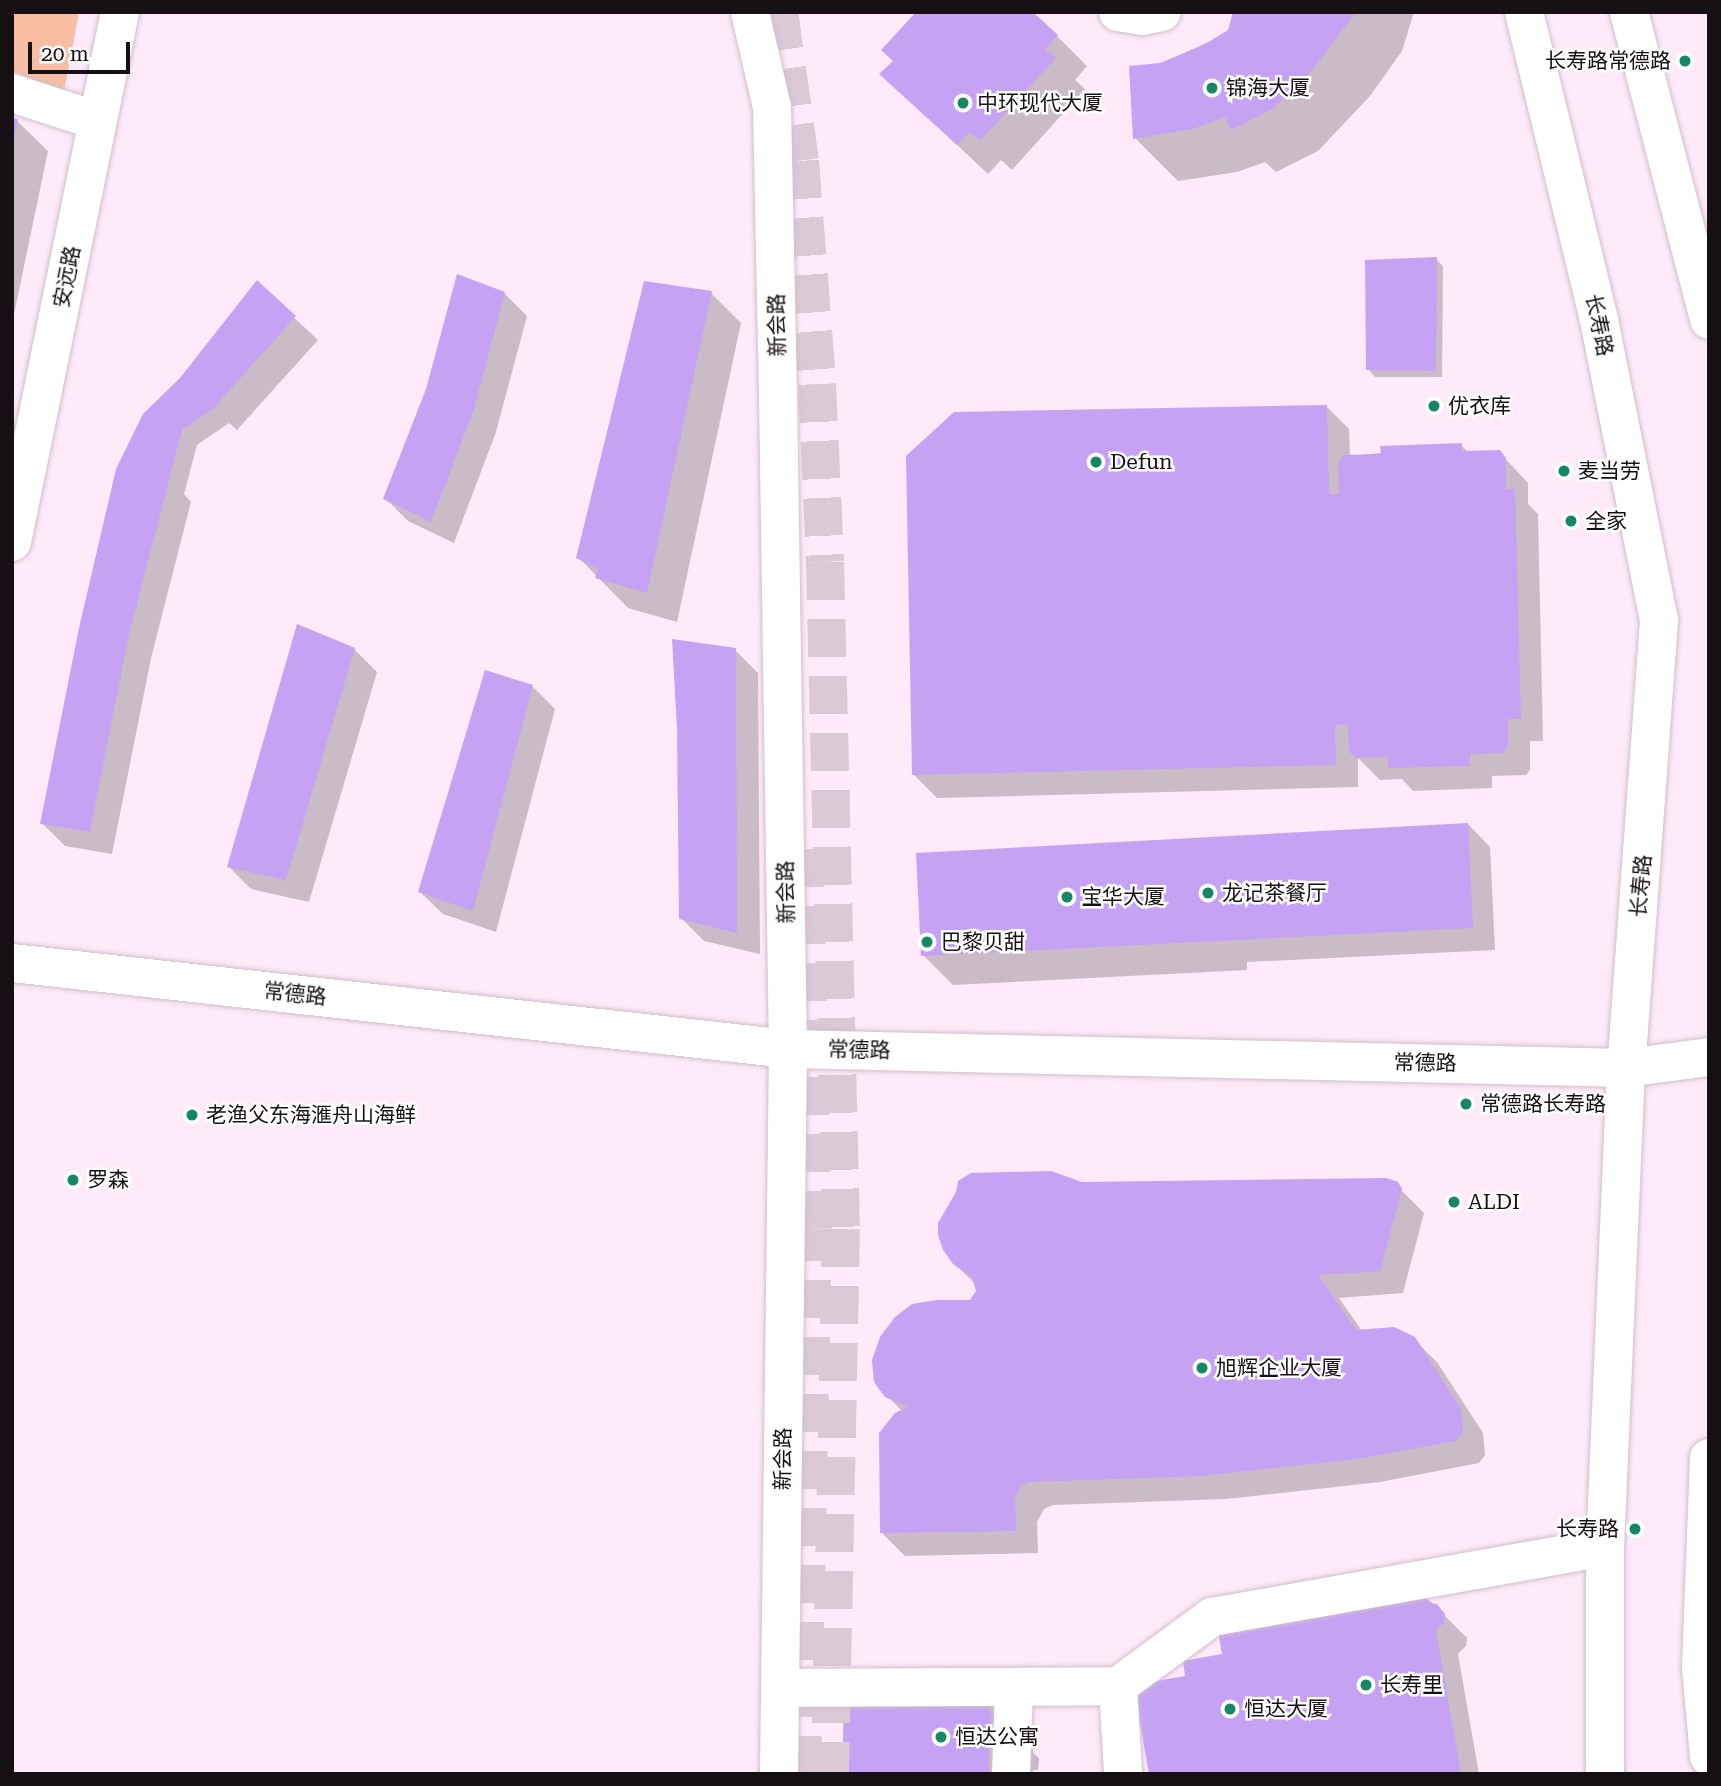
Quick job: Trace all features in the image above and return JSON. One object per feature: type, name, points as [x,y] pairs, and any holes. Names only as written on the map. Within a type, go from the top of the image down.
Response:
[{"type":"main road","name":"安远路","points":[[12,542],[120,12]]},
{"type":"main road","name":"新会路","points":[[750,12],[772,107],[788,1049],[779,1774]]},
{"type":"main road","points":[[1118,12],[1143,16],[1162,12]]},
{"type":"main road","name":"长寿路","points":[[1524,12],[1599,320],[1659,621],[1626,1068],[1605,1547],[1605,1774]]},
{"type":"main road","points":[[1629,12],[1709,320]]},
{"type":"main road","points":[[12,93],[98,121]]},
{"type":"main road","name":"常德路","points":[[12,963],[788,1049],[1626,1068],[1709,1057]]},
{"type":"main road","points":[[1709,1458],[1701,1667],[1709,1756]]},
{"type":"main road","points":[[780,1688],[1118,1686],[1212,1617],[1605,1547]]},
{"type":"main road","points":[[1118,1686],[1123,1774]]},
{"type":"main road","points":[[1011,1774],[1014,1687]]},
{"type":"shaded area","points":[[12,12],[79,12],[64,92],[12,71]]},
{"type":"building","name":"中环现代大厦","points":[[916,12],[1033,12],[1058,35],[1045,49],[1056,58],[980,141],[970,132],[957,145],[879,74],[893,61],[881,50]]},
{"type":"building","name":"锦海大厦","points":[[1233,12],[1356,12],[1314,68],[1274,108],[1231,130],[1225,117],[1193,129],[1133,139],[1129,66],[1160,63],[1202,46],[1228,30]]},
{"type":"building","points":[[12,118],[18,119],[13,142],[12,142]]},
{"type":"building","points":[[1437,257],[1436,371],[1366,370],[1365,260]]},
{"type":"building","points":[[457,274],[505,292],[474,409],[431,522],[383,499],[426,389]]},
{"type":"building","points":[[257,280],[296,316],[213,409],[182,430],[129,634],[90,832],[40,824],[79,628],[116,469],[143,414],[180,378]]},
{"type":"building","points":[[644,281],[712,291],[647,593],[595,578],[598,569],[576,558]]},
{"type":"building","points":[[1327,405],[1329,494],[1339,494],[1338,464],[1343,455],[1381,454],[1380,446],[1462,443],[1462,451],[1500,450],[1506,458],[1506,489],[1515,489],[1521,719],[1508,719],[1508,747],[1503,753],[1470,754],[1470,766],[1388,768],[1388,757],[1356,758],[1349,752],[1348,724],[1335,725],[1336,765],[912,775],[906,456],[954,412]]},
{"type":"building","points":[[297,624],[355,648],[286,880],[227,867]]},
{"type":"building","points":[[672,639],[736,648],[737,933],[679,919],[677,729]]},
{"type":"building","points":[[485,670],[533,685],[473,911],[418,892]]},
{"type":"building","points":[[1468,823],[1473,928],[921,956],[916,853]]},
{"type":"building","points":[[1051,1171],[1082,1182],[1386,1178],[1398,1182],[1402,1189],[1380,1271],[1318,1275],[1356,1330],[1394,1327],[1415,1337],[1461,1409],[1463,1431],[1456,1441],[1357,1459],[1202,1476],[1029,1482],[1021,1486],[1015,1498],[1016,1531],[880,1533],[879,1433],[895,1413],[908,1407],[885,1397],[874,1382],[872,1360],[880,1337],[895,1317],[912,1304],[937,1300],[970,1300],[976,1291],[972,1277],[953,1264],[943,1250],[938,1235],[938,1223],[956,1192],[958,1181],[971,1173]]},
{"type":"building","name":"长寿里","points":[[1422,1591],[1429,1603],[1437,1604],[1445,1614],[1444,1623],[1436,1630],[1461,1774],[1149,1774],[1133,1685],[1185,1676],[1183,1661],[1222,1654],[1217,1626]]},
{"type":"building","name":"恒达公寓","points":[[991,1696],[990,1713],[996,1713],[996,1727],[990,1727],[989,1774],[842,1774],[844,1702]]},
{"type":"tunnel","points":[[779,12],[800,161],[817,384],[825,562],[841,1229],[830,1774]]},
{"type":"tunnel","points":[[802,1774],[813,1229],[804,834]]},
{"type":"place","name":"长寿路常德路","points":[[1685,61]]},
{"type":"place","name":"锦海大厦","points":[[1212,88]]},
{"type":"place","name":"中环现代大厦","points":[[963,103]]},
{"type":"place","name":"优衣库","points":[[1434,406]]},
{"type":"place","name":"Defun","points":[[1096,462]]},
{"type":"place","name":"麦当劳","points":[[1564,471]]},
{"type":"place","name":"全家","points":[[1571,521]]},
{"type":"place","name":"龙记茶餐厅","points":[[1208,893]]},
{"type":"place","name":"宝华大厦","points":[[1067,897]]},
{"type":"place","name":"巴黎贝甜","points":[[927,942]]},
{"type":"place","name":"常德路长寿路","points":[[1466,1104]]},
{"type":"place","name":"老渔父东海滙舟山海鲜","points":[[192,1115]]},
{"type":"place","name":"罗森","points":[[73,1180]]},
{"type":"place","name":"ALDI","points":[[1454,1202]]},
{"type":"place","name":"旭辉企业大厦","points":[[1202,1368]]},
{"type":"place","name":"长寿路","points":[[1635,1529]]},
{"type":"place","name":"长寿里","points":[[1366,1685]]},
{"type":"place","name":"恒达大厦","points":[[1230,1709]]},
{"type":"place","name":"恒达公寓","points":[[941,1737]]}]
